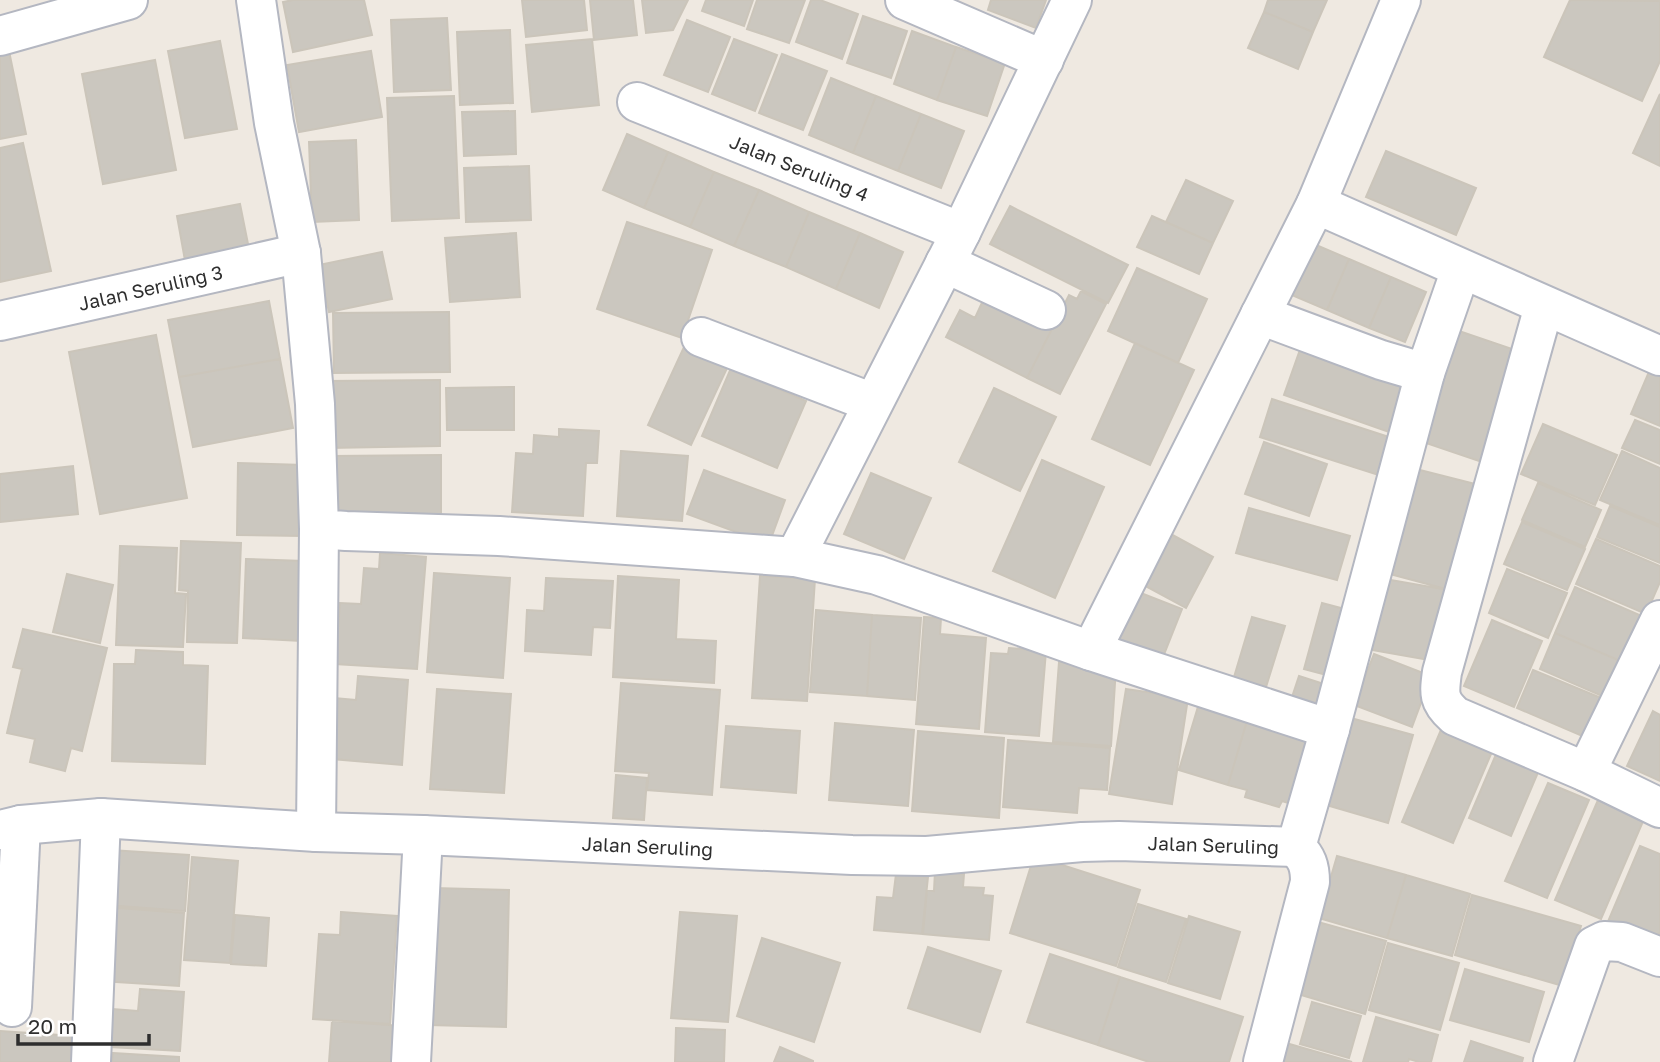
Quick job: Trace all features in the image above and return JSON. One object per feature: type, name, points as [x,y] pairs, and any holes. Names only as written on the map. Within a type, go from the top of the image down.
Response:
[{"type":"street","points":[[0,36],[128,0]]},
{"type":"street","points":[[256,0],[274,123],[301,253],[315,404],[319,529],[316,832]]},
{"type":"street","points":[[905,0],[1045,60]]},
{"type":"street","points":[[795,557],[953,248],[1072,0]]},
{"type":"street","points":[[1091,651],[1316,204],[1401,0]]},
{"type":"street","name":"Jalan Seruling 4","points":[[637,102],[953,248],[1046,310]]},
{"type":"street","points":[[1316,204],[1660,356]]},
{"type":"street","name":"Jalan Seruling 3","points":[[0,321],[301,253]]},
{"type":"street","points":[[1263,1062],[1310,882],[1310,869],[1305,856],[1296,847],[1425,373],[1461,269]]},
{"type":"street","points":[[1544,306],[1442,672],[1439,693],[1445,707],[1455,716],[1586,772],[1660,808]]},
{"type":"street","points":[[1260,315],[1381,360],[1425,373]]},
{"type":"street","points":[[701,337],[873,403]]},
{"type":"street","points":[[319,529],[499,536],[795,557],[877,575],[1091,651],[1330,729]]},
{"type":"street","points":[[1586,772],[1660,620]]},
{"type":"street","points":[[91,1062],[101,818]]},
{"type":"street","name":"Jalan Seruling","points":[[10,827],[101,818],[316,832],[927,856],[1119,841],[1296,847]]},
{"type":"street","points":[[10,827],[12,1007]]},
{"type":"street","points":[[411,1062],[424,835]]},
{"type":"street","points":[[1553,1062],[1594,946],[1604,941],[1622,942],[1660,957]]},
{"type":"building","points":[[364,0],[372,35],[293,52],[283,2]]},
{"type":"building","points":[[522,0],[584,0],[587,30],[526,37]]},
{"type":"building","points":[[590,0],[633,0],[637,35],[594,40]]},
{"type":"building","points":[[642,0],[688,0],[673,30],[646,33]]},
{"type":"building","points":[[706,0],[753,0],[744,26],[702,11]]},
{"type":"building","points":[[757,0],[805,0],[789,43],[747,29]]},
{"type":"building","points":[[811,0],[820,0],[858,14],[842,59],[796,42]]},
{"type":"building","points":[[991,0],[1046,0],[1036,28],[988,10]]},
{"type":"building","points":[[1268,0],[1327,0],[1313,32],[1264,12]]},
{"type":"building","points":[[1570,0],[1660,1],[1660,61],[1642,101],[1544,57]]},
{"type":"building","points":[[1264,12],[1313,32],[1298,69],[1248,48]]},
{"type":"building","points":[[863,16],[907,31],[891,78],[847,63]]},
{"type":"building","points":[[447,18],[451,90],[394,92],[391,20]]},
{"type":"building","points":[[687,20],[730,37],[708,92],[664,75]]},
{"type":"building","points":[[510,30],[513,103],[460,105],[457,32]]},
{"type":"building","points":[[912,31],[956,47],[937,100],[894,84]]},
{"type":"building","points":[[592,39],[599,105],[532,112],[526,45]]},
{"type":"building","points":[[734,39],[777,55],[755,111],[712,94]]},
{"type":"building","points":[[220,41],[237,129],[185,138],[168,51]]},
{"type":"building","points":[[956,47],[1005,63],[987,116],[937,100]]},
{"type":"building","points":[[9,51],[26,134],[0,139],[0,53]]},
{"type":"building","points":[[371,51],[382,117],[299,132],[287,65]]},
{"type":"building","points":[[782,54],[827,71],[803,130],[759,113]]},
{"type":"building","points":[[155,60],[176,170],[103,184],[82,74]]},
{"type":"building","points":[[831,78],[876,96],[853,153],[809,135]]},
{"type":"building","points":[[1660,94],[1660,166],[1633,153]]},
{"type":"building","points":[[454,96],[459,218],[392,221],[387,98]]},
{"type":"building","points":[[876,96],[921,114],[898,171],[853,153]]},
{"type":"building","points":[[515,111],[516,154],[464,156],[462,112]]},
{"type":"building","points":[[921,114],[964,131],[941,188],[898,171]]},
{"type":"building","points":[[627,134],[668,152],[644,208],[603,190]]},
{"type":"building","points":[[356,140],[359,220],[312,222],[309,142]]},
{"type":"building","points":[[23,143],[51,271],[0,282],[0,148]]},
{"type":"building","points":[[1386,151],[1476,188],[1456,235],[1366,197]]},
{"type":"building","points":[[668,152],[714,172],[690,227],[644,208]]},
{"type":"building","points":[[529,166],[531,220],[466,222],[464,168]]},
{"type":"building","points":[[714,172],[759,190],[734,246],[690,227]]},
{"type":"building","points":[[1186,180],[1233,201],[1213,243],[1166,222]]},
{"type":"building","points":[[759,190],[809,212],[786,267],[734,246]]},
{"type":"building","points":[[240,204],[250,254],[186,266],[177,216]]},
{"type":"building","points":[[1010,206],[1128,265],[1108,303],[990,244]]},
{"type":"building","points":[[809,212],[860,233],[836,289],[786,267]]},
{"type":"building","points":[[1152,216],[1213,243],[1199,274],[1137,247]]},
{"type":"building","points":[[627,222],[712,250],[682,338],[597,309]]},
{"type":"building","points":[[516,233],[520,297],[450,302],[445,238]]},
{"type":"building","points":[[860,233],[903,252],[879,308],[836,289]]},
{"type":"building","points":[[1309,242],[1349,259],[1327,310],[1287,293]]},
{"type":"building","points":[[382,252],[392,299],[329,312],[319,265]]},
{"type":"building","points":[[1349,259],[1391,277],[1369,328],[1327,310]]},
{"type":"building","points":[[1137,268],[1207,299],[1178,363],[1108,331]]},
{"type":"building","points":[[1391,277],[1426,292],[1405,342],[1369,328]]},
{"type":"building","points":[[1081,291],[1106,304],[1060,394],[1027,378],[1069,295],[1077,299]]},
{"type":"building","points":[[985,296],[1052,329],[1027,378],[946,337],[960,310],[975,318]]},
{"type":"building","points":[[269,301],[280,359],[179,377],[168,320]]},
{"type":"building","points":[[449,312],[450,372],[334,373],[333,313]]},
{"type":"building","points":[[1456,330],[1524,353],[1485,463],[1417,440]]},
{"type":"building","points":[[156,335],[187,498],[100,514],[69,352]]},
{"type":"building","points":[[1135,343],[1194,370],[1150,465],[1092,439]]},
{"type":"building","points":[[1302,344],[1406,380],[1389,432],[1284,395]]},
{"type":"building","points":[[684,347],[728,366],[691,445],[648,425]]},
{"type":"building","points":[[280,359],[293,428],[193,447],[179,377]]},
{"type":"building","points":[[1651,367],[1660,371],[1660,426],[1631,414]]},
{"type":"building","points":[[731,368],[806,401],[777,468],[702,436]]},
{"type":"building","points":[[440,380],[440,446],[328,448],[328,381]]},
{"type":"building","points":[[514,387],[514,430],[447,430],[446,388]]},
{"type":"building","points":[[994,388],[1056,417],[1020,491],[959,462]]},
{"type":"building","points":[[1272,399],[1401,441],[1388,478],[1260,437]]},
{"type":"building","points":[[1635,420],[1660,430],[1660,464],[1622,448]]},
{"type":"building","points":[[1543,424],[1617,455],[1595,505],[1521,474]]},
{"type":"building","points":[[559,429],[599,431],[597,463],[586,463],[583,516],[512,512],[516,453],[533,454],[534,435],[559,437]]},
{"type":"building","points":[[1264,442],[1327,464],[1309,516],[1245,494]]},
{"type":"building","points":[[621,451],[688,456],[682,521],[617,516]]},
{"type":"building","points":[[1622,451],[1660,468],[1660,525],[1600,500]]},
{"type":"building","points":[[441,455],[441,520],[332,520],[332,456]]},
{"type":"building","points":[[1042,460],[1104,487],[1055,598],[993,571]]},
{"type":"building","points":[[238,463],[304,465],[302,536],[237,535]]},
{"type":"building","points":[[73,466],[78,514],[0,522],[0,474]]},
{"type":"building","points":[[1416,469],[1483,486],[1457,592],[1390,574]]},
{"type":"building","points":[[704,470],[785,500],[769,544],[687,514]]},
{"type":"building","points":[[871,473],[931,498],[904,559],[844,534]]},
{"type":"building","points":[[1538,483],[1601,510],[1585,547],[1522,520]]},
{"type":"building","points":[[1610,506],[1660,527],[1660,563],[1597,537]]},
{"type":"building","points":[[1249,508],[1350,536],[1337,580],[1236,553]]},
{"type":"building","points":[[1522,522],[1585,549],[1567,590],[1504,564]]},
{"type":"building","points":[[1167,532],[1213,557],[1186,608],[1140,583]]},
{"type":"building","points":[[1596,539],[1660,566],[1660,582],[1646,614],[1576,584]]},
{"type":"building","points":[[181,541],[241,543],[237,643],[187,642],[188,591],[179,590]]},
{"type":"building","points":[[120,546],[177,548],[175,593],[186,594],[183,647],[116,645]]},
{"type":"building","points":[[380,553],[426,557],[417,669],[335,664],[340,603],[361,604],[364,568],[379,569]]},
{"type":"building","points":[[246,559],[304,561],[301,641],[243,638]]},
{"type":"building","points":[[1507,569],[1567,593],[1548,638],[1489,613]]},
{"type":"building","points":[[434,573],[510,578],[503,678],[427,672]]},
{"type":"building","points":[[67,574],[113,585],[100,643],[53,632]]},
{"type":"building","points":[[618,576],[679,580],[676,639],[716,641],[714,683],[613,677]]},
{"type":"building","points":[[760,576],[815,579],[807,701],[752,698]]},
{"type":"building","points":[[546,578],[613,581],[610,628],[593,627],[591,655],[525,651],[527,610],[544,611]]},
{"type":"building","points":[[1385,579],[1454,591],[1441,662],[1372,650]]},
{"type":"building","points":[[1575,587],[1644,617],[1625,663],[1555,633]]},
{"type":"building","points":[[1128,588],[1182,609],[1161,662],[1107,641]]},
{"type":"building","points":[[1322,603],[1356,612],[1338,678],[1304,669]]},
{"type":"building","points":[[816,610],[872,615],[867,696],[810,692]]},
{"type":"building","points":[[872,615],[921,618],[915,700],[867,696]]},
{"type":"building","points":[[924,617],[941,618],[940,634],[986,638],[979,729],[916,724]]},
{"type":"building","points":[[1252,617],[1285,626],[1266,687],[1234,677]]},
{"type":"building","points":[[1492,620],[1542,641],[1514,707],[1464,686]]},
{"type":"building","points":[[23,629],[107,648],[82,751],[71,748],[65,771],[30,762],[35,739],[7,733],[22,669],[13,667]]},
{"type":"building","points":[[1555,633],[1625,663],[1609,699],[1540,669]]},
{"type":"building","points":[[1009,648],[1046,651],[1039,736],[985,732],[991,653],[1008,654]]},
{"type":"building","points":[[136,650],[183,652],[183,665],[208,666],[205,764],[112,761],[114,664],[135,664]]},
{"type":"building","points":[[1374,654],[1431,676],[1412,727],[1354,705]]},
{"type":"building","points":[[1059,662],[1116,667],[1111,746],[1053,742]]},
{"type":"building","points":[[1533,670],[1611,702],[1594,741],[1517,708]]},
{"type":"building","points":[[358,676],[408,680],[402,765],[320,758],[324,697],[356,700]]},
{"type":"building","points":[[1299,676],[1336,688],[1327,715],[1290,703]]},
{"type":"building","points":[[621,683],[720,690],[712,795],[647,790],[649,773],[615,771]]},
{"type":"building","points":[[437,689],[511,694],[504,793],[430,789]]},
{"type":"building","points":[[1126,689],[1188,698],[1172,804],[1109,794]]},
{"type":"building","points":[[1200,700],[1249,714],[1228,785],[1179,770]]},
{"type":"building","points":[[1653,711],[1660,715],[1660,781],[1627,766]]},
{"type":"building","points":[[1249,714],[1319,735],[1298,806],[1282,801],[1279,807],[1245,797],[1247,790],[1228,785]]},
{"type":"building","points":[[1347,717],[1413,735],[1388,823],[1323,804]]},
{"type":"building","points":[[835,723],[914,730],[908,806],[829,800]]},
{"type":"building","points":[[1443,725],[1494,747],[1453,843],[1402,822]]},
{"type":"building","points":[[726,726],[800,731],[796,793],[721,787]]},
{"type":"building","points":[[918,731],[1004,738],[999,818],[912,811]]},
{"type":"building","points":[[1008,740],[1110,748],[1107,790],[1079,788],[1077,813],[1003,807]]},
{"type":"building","points":[[1497,752],[1539,770],[1511,836],[1469,818]]},
{"type":"building","points":[[616,775],[647,778],[644,820],[613,818]]},
{"type":"building","points":[[1548,783],[1589,800],[1547,898],[1505,881]]},
{"type":"building","points":[[1598,800],[1644,819],[1601,919],[1555,900]]},
{"type":"building","points":[[1640,846],[1660,854],[1660,932],[1655,944],[1607,924]]},
{"type":"building","points":[[110,850],[189,855],[185,911],[106,905]]},
{"type":"building","points":[[1034,856],[1140,890],[1116,966],[1010,933]]},
{"type":"building","points":[[1337,856],[1406,875],[1387,938],[1319,918]]},
{"type":"building","points":[[192,857],[238,861],[230,963],[184,960]]},
{"type":"building","points":[[935,871],[964,874],[963,887],[984,888],[983,895],[993,896],[989,940],[923,934],[927,890],[934,891]]},
{"type":"building","points":[[896,874],[928,877],[922,934],[874,930],[877,897],[893,898]]},
{"type":"building","points":[[1406,875],[1470,894],[1452,956],[1387,938]]},
{"type":"building","points":[[433,888],[509,890],[506,1027],[429,1025]]},
{"type":"building","points":[[1472,895],[1581,926],[1563,986],[1455,955]]},
{"type":"building","points":[[1138,904],[1186,919],[1166,982],[1118,967]]},
{"type":"building","points":[[106,907],[184,913],[179,986],[101,981]]},
{"type":"building","points":[[341,912],[397,916],[390,1024],[313,1019],[319,934],[340,935]]},
{"type":"building","points":[[680,912],[737,916],[728,1022],[671,1018]]},
{"type":"building","points":[[235,915],[269,918],[266,966],[231,964]]},
{"type":"building","points":[[1189,916],[1240,932],[1220,999],[1168,983]]},
{"type":"building","points":[[1318,922],[1386,941],[1365,1014],[1298,994]]},
{"type":"building","points":[[762,938],[840,963],[814,1042],[737,1016]]},
{"type":"building","points":[[1388,943],[1459,963],[1440,1030],[1369,1010]]},
{"type":"building","points":[[928,947],[1001,971],[980,1032],[908,1008]]},
{"type":"building","points":[[1050,954],[1120,977],[1098,1045],[1027,1022]]},
{"type":"building","points":[[1465,969],[1544,992],[1529,1042],[1450,1020]]},
{"type":"building","points":[[1120,977],[1243,1017],[1229,1062],[1149,1062],[1098,1045]]},
{"type":"building","points":[[140,989],[184,992],[180,1051],[110,1047],[113,1009],[138,1011]]},
{"type":"building","points":[[1312,1002],[1361,1016],[1349,1058],[1300,1044]]},
{"type":"building","points":[[1376,1017],[1438,1035],[1431,1062],[1409,1059],[1408,1062],[1363,1062]]},
{"type":"building","points":[[332,1021],[403,1026],[401,1062],[329,1062]]},
{"type":"building","points":[[676,1028],[725,1030],[724,1062],[675,1062]]},
{"type":"building","points":[[0,1031],[74,1036],[72,1062],[0,1062]]},
{"type":"building","points":[[1471,1041],[1523,1058],[1522,1062],[1464,1062]]},
{"type":"building","points":[[1286,1043],[1352,1062],[1281,1062]]},
{"type":"building","points":[[780,1047],[813,1061],[813,1062],[774,1062]]},
{"type":"building","points":[[113,1053],[179,1057],[179,1062],[112,1062]]}]
